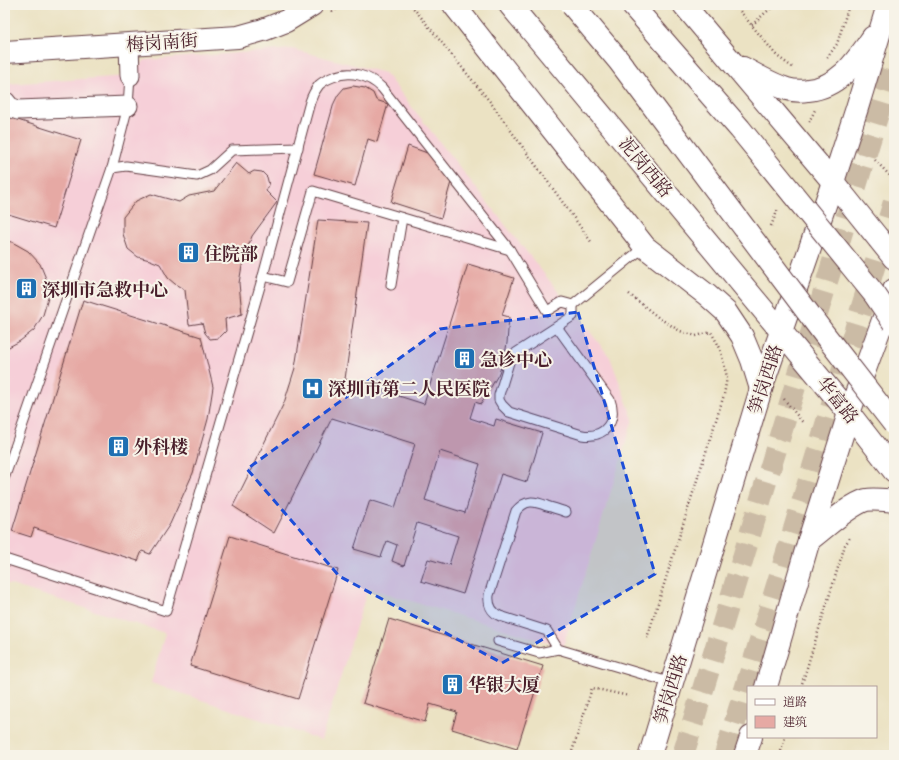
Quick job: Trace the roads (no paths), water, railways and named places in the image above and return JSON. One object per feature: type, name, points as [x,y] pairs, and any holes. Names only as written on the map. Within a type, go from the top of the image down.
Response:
[{"type":"main road","name":"梅岗南街","points":[[5,52],[238,37],[263,30],[286,21],[312,5]]},
{"type":"main road","points":[[454,5],[645,246],[726,312],[742,336],[752,360],[761,389]]},
{"type":"main road","name":"泥岗西路","points":[[510,5],[781,330]]},
{"type":"main road","name":"华富路","points":[[572,5],[619,61],[824,334],[894,424]]},
{"type":"main road","points":[[632,5],[884,293],[894,323]]},
{"type":"main road","points":[[684,5],[833,182],[894,258]]},
{"type":"main road","points":[[733,62],[768,81],[787,89],[800,91],[818,89],[833,82],[846,72],[864,50],[885,15]]},
{"type":"main road","name":"笋岗西路","points":[[650,755],[761,389],[833,182],[885,15]]},
{"type":"main road","points":[[766,686],[884,293]]},
{"type":"main road","name":"华富路","points":[[781,330],[894,471]]},
{"type":"main road","points":[[809,540],[851,508],[866,500],[894,501]]},
{"type":"main road","points":[[745,755],[751,738]]},
{"type":"street","points":[[130,44],[130,76]]},
{"type":"street","points":[[5,52],[5,66]]},
{"type":"street","points":[[5,101],[10,107],[18,110],[128,106]]},
{"type":"lane","points":[[5,559],[166,611],[263,276],[310,102],[314,92],[320,84],[328,79],[349,73],[359,75],[377,83],[510,250],[547,311],[562,302],[572,305]]},
{"type":"lane","points":[[5,476],[112,168],[128,106],[130,76]]},
{"type":"lane","points":[[112,168],[126,166],[196,176],[210,170],[232,150],[298,148]]},
{"type":"lane","points":[[263,276],[287,282],[313,191],[510,250]]},
{"type":"lane","points":[[391,285],[402,218]]},
{"type":"lane","points":[[572,305],[645,246]]},
{"type":"lane","points":[[557,326],[612,403],[612,419],[606,428],[598,434],[590,436],[582,435],[509,412],[504,408],[499,400],[499,392],[511,356],[557,326],[573,316],[572,305]]},
{"type":"lane","points":[[558,649],[547,631],[497,615],[490,606],[488,598],[515,513],[520,506],[527,502],[535,502],[566,512]]},
{"type":"lane","points":[[498,641],[539,653],[558,649],[672,683]]},
{"type":"tunnel","points":[[683,755],[894,61]]},
{"type":"tunnel","points":[[725,755],[894,202]]},
{"type":"place","name":"住院部","points":[[189,253]]},
{"type":"place","name":"深圳市急救中心","points":[[26,289]]},
{"type":"place","name":"急诊中心","points":[[464,359]]},
{"type":"place","name":"深圳市第二人民医院","points":[[313,388]]},
{"type":"place","name":"外科楼","points":[[119,446]]},
{"type":"place","name":"华银大厦","points":[[453,684]]}]
